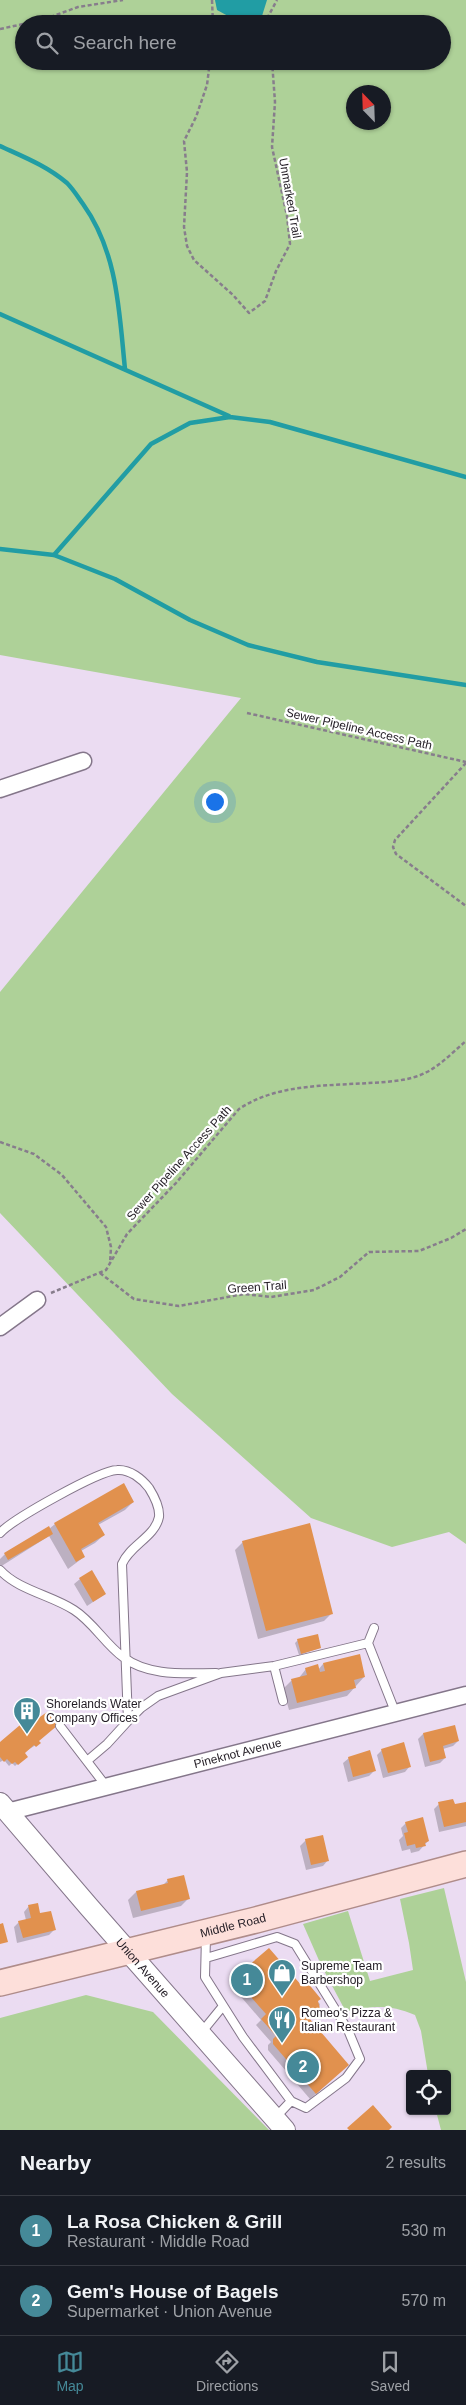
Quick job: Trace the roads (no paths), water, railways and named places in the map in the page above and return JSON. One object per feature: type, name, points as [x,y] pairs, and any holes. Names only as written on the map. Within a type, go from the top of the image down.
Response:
[{"type":"main road","name":"Middle Road","points":[[0,1983],[206,1932],[466,1864]]},
{"type":"street","points":[[0,789],[83,761]]},
{"type":"street","points":[[0,1327],[37,1300]]},
{"type":"street","name":"Pineknot Avenue","points":[[4,1807],[108,1788],[466,1695]]},
{"type":"street","name":"Union Avenue","points":[[4,1807],[280,2124]]},
{"type":"lane","points":[[0,1533],[11,1523],[46,1503],[111,1471],[123,1470],[142,1479],[153,1495],[159,1512],[155,1527],[133,1546],[122,1564],[124,1658],[128,1721]]},
{"type":"lane","points":[[0,1570],[14,1581],[74,1610],[124,1658],[145,1668],[168,1672],[221,1673],[274,1666],[368,1643]]},
{"type":"lane","points":[[374,1628],[368,1643],[396,1714]]},
{"type":"lane","points":[[274,1666],[283,1701]]},
{"type":"lane","points":[[87,1761],[107,1744],[141,1708],[158,1696],[221,1673]]},
{"type":"lane","points":[[60,1726],[108,1788]]},
{"type":"lane","points":[[206,1932],[205,1977],[291,2101],[306,2108],[346,2078],[360,2059],[348,2030],[295,1944],[277,1937],[206,1958]]},
{"type":"lane","points":[[201,2033],[224,2006]]},
{"type":"lane","points":[[280,2124],[291,2101]]},
{"type":"water","points":[[215,0],[267,0],[262,15],[226,15],[217,10]]},
{"type":"waterway","points":[[0,146],[43,167],[67,183],[95,223],[110,262],[115,283],[125,369]]},
{"type":"waterway","points":[[0,314],[229,416]]},
{"type":"waterway","points":[[54,555],[151,444],[190,423],[230,417],[270,422],[466,477]]},
{"type":"waterway","points":[[0,549],[54,555],[115,579],[190,620],[248,645],[317,662],[466,685]]},
{"type":"place","name":"Shorelands Water Company Offices","points":[[27,1735]]},
{"type":"place","name":"La Rosa Chicken & Grill","points":[[247,1980]]},
{"type":"place","name":"Supreme Team Barbershop","points":[[282,1997]]},
{"type":"place","name":"Romeo's Pizza & Italian Restaurant","points":[[282,2044]]},
{"type":"place","name":"Gem's House of Bagels","points":[[303,2067]]}]
